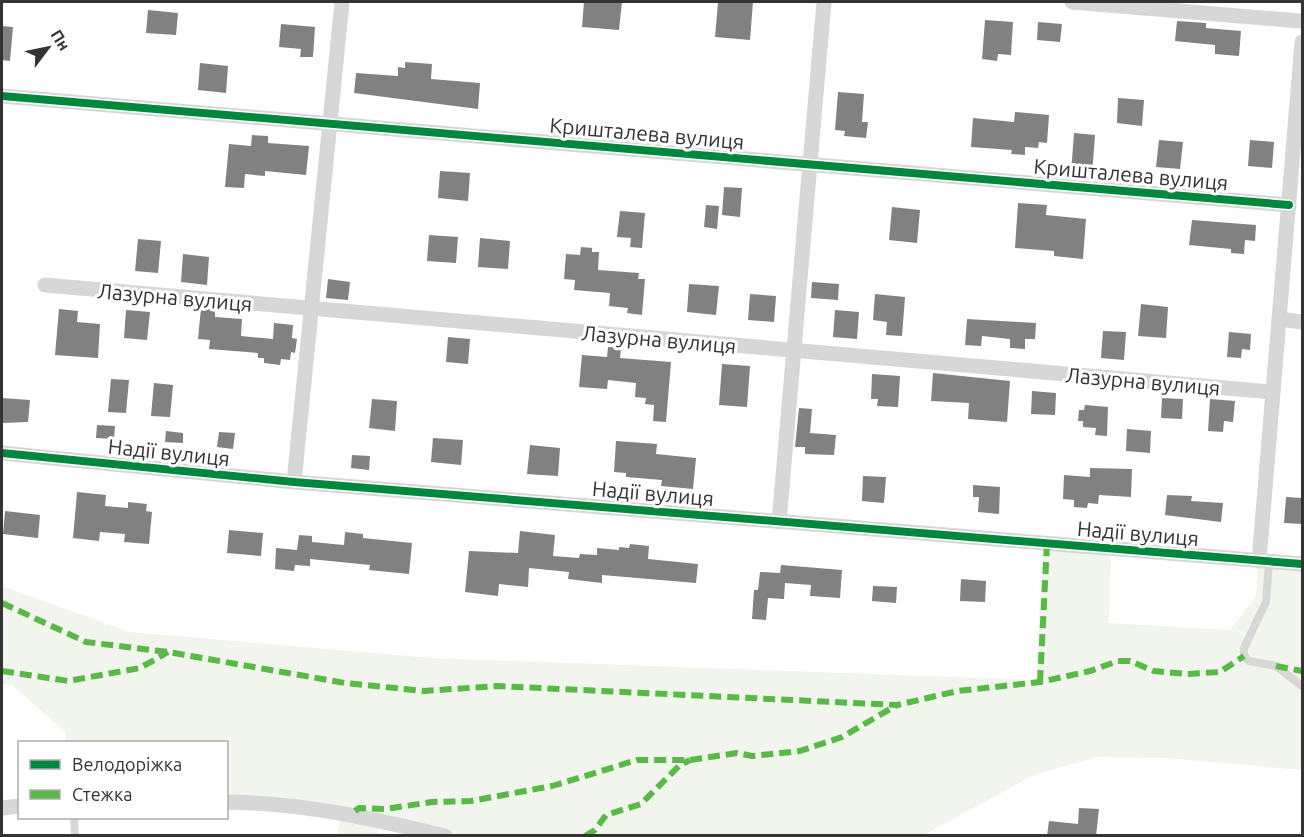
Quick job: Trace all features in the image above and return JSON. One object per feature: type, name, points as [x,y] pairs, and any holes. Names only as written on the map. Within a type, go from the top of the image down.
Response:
[{"type":"street","points":[[294,482],[342,2]]},
{"type":"street","points":[[778,522],[824,2]]},
{"type":"street","points":[[1072,2],[1300,21]]},
{"type":"street","points":[[1264,561],[1273,392],[1301,80],[1302,42]]},
{"type":"street","name":"Кришталева вулиця","points":[[2,96],[1289,206]]},
{"type":"street","name":"Лазурна вулиця","points":[[45,285],[1273,392]]},
{"type":"street","points":[[1279,319],[1302,322]]},
{"type":"street","name":"Надії вулиця","points":[[2,453],[294,482],[1302,564]]},
{"type":"street","points":[[228,801],[299,806],[353,814],[444,836]]},
{"type":"street","points":[[2,808],[18,806]]},
{"type":"lane","points":[[1264,561],[1266,602],[1244,648],[1244,656],[1250,661],[1276,666],[1302,686]]},
{"type":"lane","points":[[74,819],[75,836]]},
{"type":"shaded area","points":[[1043,543],[1111,549],[1109,623],[1230,630],[1256,596],[1259,561],[1302,564],[1302,770],[1167,758],[1097,757],[1032,776],[924,835],[445,836],[228,802],[228,741],[66,741],[65,732],[12,685],[2,685],[2,586],[130,632],[432,658],[1036,680]]},
{"type":"shaded area","points":[[340,820],[379,827],[377,835],[337,836]]},
{"type":"building","points":[[584,2],[622,2],[619,30],[582,27]]},
{"type":"building","points":[[718,2],[753,2],[750,40],[715,37]]},
{"type":"building","points":[[148,10],[178,13],[176,35],[146,33]]},
{"type":"building","points":[[985,20],[1013,22],[1011,55],[998,54],[997,61],[982,59]]},
{"type":"building","points":[[1177,21],[1206,23],[1206,28],[1241,31],[1239,56],[1215,54],[1215,45],[1175,41]]},
{"type":"building","points":[[1038,22],[1062,24],[1060,42],[1037,40]]},
{"type":"building","points":[[281,24],[315,27],[313,57],[300,57],[301,49],[279,47]]},
{"type":"building","points":[[2,26],[13,27],[10,61],[2,60]]},
{"type":"building","points":[[405,62],[432,64],[431,79],[480,83],[478,109],[354,93],[356,73],[398,76],[398,67],[405,68]]},
{"type":"building","points":[[200,63],[228,66],[226,93],[198,90]]},
{"type":"building","points":[[838,92],[864,94],[862,122],[868,122],[866,138],[844,136],[845,131],[835,130]]},
{"type":"building","points":[[1118,98],[1144,100],[1142,126],[1117,123]]},
{"type":"building","points":[[1015,112],[1049,115],[1047,143],[1039,142],[1038,148],[1025,147],[1025,155],[1011,154],[1012,150],[971,147],[973,118],[1014,122]]},
{"type":"building","points":[[1074,133],[1095,135],[1092,175],[1071,173]]},
{"type":"building","points":[[252,135],[268,136],[268,143],[309,146],[306,175],[265,171],[265,176],[245,174],[244,188],[225,187],[229,144],[251,146]]},
{"type":"building","points":[[1159,140],[1183,142],[1180,169],[1156,167]]},
{"type":"building","points":[[1250,140],[1274,142],[1272,168],[1248,166]]},
{"type":"building","points":[[440,171],[470,173],[468,201],[438,198]]},
{"type":"building","points":[[724,187],[742,188],[740,217],[722,215]]},
{"type":"building","points":[[1018,203],[1047,205],[1046,215],[1086,219],[1083,259],[1054,256],[1054,251],[1015,248]]},
{"type":"building","points":[[706,205],[719,206],[717,229],[704,227]]},
{"type":"building","points":[[892,207],[920,210],[917,243],[889,240]]},
{"type":"building","points":[[620,211],[645,213],[642,248],[630,247],[631,238],[617,237]]},
{"type":"building","points":[[1192,220],[1256,225],[1255,241],[1245,240],[1244,254],[1231,253],[1231,249],[1189,245]]},
{"type":"building","points":[[429,235],[458,237],[456,263],[427,261]]},
{"type":"building","points":[[480,238],[510,241],[508,269],[478,267]]},
{"type":"building","points":[[138,239],[161,241],[158,273],[135,271]]},
{"type":"building","points":[[581,247],[592,248],[592,252],[599,252],[598,270],[639,273],[638,279],[645,279],[642,315],[627,313],[628,308],[609,306],[610,293],[574,290],[575,280],[564,279],[566,254],[580,255]]},
{"type":"building","points":[[183,254],[209,257],[207,285],[181,282]]},
{"type":"building","points":[[328,279],[350,282],[348,300],[326,298]]},
{"type":"building","points":[[812,282],[839,284],[838,300],[811,298]]},
{"type":"building","points":[[689,284],[719,286],[716,315],[687,312]]},
{"type":"building","points":[[750,294],[776,296],[774,322],[748,320]]},
{"type":"building","points":[[875,294],[905,297],[902,336],[886,335],[887,322],[873,320]]},
{"type":"building","points":[[1141,304],[1168,307],[1166,338],[1138,336]]},
{"type":"building","points":[[201,308],[215,310],[215,317],[242,319],[241,336],[273,339],[274,323],[293,325],[292,338],[297,339],[295,353],[291,352],[290,360],[281,359],[280,365],[264,363],[264,358],[258,358],[258,353],[209,349],[210,340],[198,339]]},
{"type":"building","points":[[59,309],[78,311],[77,322],[100,324],[98,358],[55,355]]},
{"type":"building","points":[[126,310],[150,312],[147,340],[124,338]]},
{"type":"building","points":[[835,310],[859,312],[857,339],[833,337]]},
{"type":"building","points":[[967,319],[1036,323],[1035,339],[1025,339],[1025,349],[1010,348],[1010,339],[982,336],[981,346],[965,345]]},
{"type":"building","points":[[1103,331],[1126,332],[1124,360],[1101,358]]},
{"type":"building","points":[[1229,332],[1251,334],[1250,350],[1242,349],[1241,358],[1227,357]]},
{"type":"building","points":[[448,337],[470,339],[468,364],[446,362]]},
{"type":"building","points":[[608,347],[621,348],[620,358],[671,362],[666,422],[653,421],[654,405],[645,404],[646,398],[635,397],[636,383],[608,380],[607,389],[579,387],[582,355],[607,357]]},
{"type":"building","points":[[722,364],[750,366],[747,407],[719,405]]},
{"type":"building","points":[[933,373],[1010,381],[1007,422],[968,419],[969,403],[931,401]]},
{"type":"building","points":[[872,374],[900,376],[898,407],[877,406],[878,399],[871,399]]},
{"type":"building","points":[[111,379],[129,380],[126,413],[108,412]]},
{"type":"building","points":[[154,383],[173,385],[170,417],[151,416]]},
{"type":"building","points":[[1032,391],[1056,393],[1055,415],[1031,414]]},
{"type":"building","points":[[2,398],[30,400],[28,422],[2,423]]},
{"type":"building","points":[[1162,398],[1183,399],[1182,419],[1161,418]]},
{"type":"building","points":[[372,399],[397,401],[395,431],[369,428]]},
{"type":"building","points":[[1210,399],[1235,401],[1233,422],[1224,421],[1223,432],[1208,431]]},
{"type":"building","points":[[1085,405],[1108,407],[1107,436],[1095,435],[1096,428],[1083,427],[1083,421],[1078,421],[1079,410],[1084,410]]},
{"type":"building","points":[[799,408],[812,409],[810,433],[836,435],[834,455],[805,454],[805,447],[795,447]]},
{"type":"building","points":[[97,425],[115,426],[114,439],[96,438]]},
{"type":"building","points":[[1127,429],[1151,431],[1150,453],[1126,451]]},
{"type":"building","points":[[166,431],[183,433],[183,443],[165,442]]},
{"type":"building","points":[[219,432],[235,433],[233,449],[217,447]]},
{"type":"building","points":[[433,438],[463,440],[461,465],[431,462]]},
{"type":"building","points":[[616,441],[657,444],[656,454],[696,458],[693,489],[661,486],[662,480],[626,477],[626,473],[614,472]]},
{"type":"building","points":[[530,445],[560,448],[558,476],[527,474]]},
{"type":"building","points":[[352,455],[370,456],[369,470],[351,468]]},
{"type":"building","points":[[1090,468],[1132,469],[1131,497],[1099,495],[1098,504],[1088,503],[1087,508],[1074,507],[1074,500],[1063,499],[1064,475],[1090,477]]},
{"type":"building","points":[[863,476],[886,477],[884,503],[862,501]]},
{"type":"building","points":[[973,485],[1000,487],[999,514],[978,512],[979,497],[973,497]]},
{"type":"building","points":[[77,492],[106,495],[105,506],[128,508],[128,502],[147,504],[146,511],[152,512],[149,544],[124,542],[125,534],[100,532],[99,541],[73,538]]},
{"type":"building","points":[[1167,495],[1192,496],[1191,501],[1223,503],[1221,522],[1165,515]]},
{"type":"building","points":[[1286,497],[1302,498],[1302,524],[1284,523]]},
{"type":"building","points":[[5,511],[40,515],[38,538],[3,534]]},
{"type":"building","points":[[229,530],[263,533],[261,556],[227,553]]},
{"type":"building","points":[[520,531],[555,535],[553,556],[579,558],[580,554],[597,555],[597,548],[619,550],[619,547],[629,548],[630,544],[649,546],[648,559],[698,564],[696,583],[602,575],[602,583],[568,579],[569,572],[529,568],[528,587],[499,584],[498,596],[465,592],[469,551],[518,553]]},
{"type":"building","points":[[345,532],[363,534],[363,538],[412,543],[409,574],[369,570],[370,565],[310,559],[310,566],[295,565],[294,571],[275,569],[276,548],[297,550],[299,535],[312,536],[312,542],[344,545]]},
{"type":"building","points":[[781,565],[842,570],[840,598],[810,596],[811,585],[785,583],[784,599],[768,598],[766,620],[752,619],[754,590],[758,590],[760,572],[780,573]]},
{"type":"building","points":[[961,579],[986,581],[985,602],[960,601]]},
{"type":"building","points":[[873,586],[897,587],[896,603],[872,601]]},
{"type":"building","points":[[1079,808],[1099,809],[1096,836],[1047,836],[1049,821],[1078,824]]},
{"type":"marked path","points":[[1040,682],[1047,544]]},
{"type":"marked path","points":[[2,603],[86,642],[168,652],[345,683],[424,691],[497,686],[897,705],[958,691],[1040,682],[1090,671],[1118,661],[1130,661],[1154,671],[1187,674],[1220,672],[1244,656]]},
{"type":"marked path","points":[[2,671],[68,681],[140,668],[168,652]]},
{"type":"marked path","points":[[1276,666],[1302,671]]},
{"type":"marked path","points":[[355,811],[359,808],[385,809],[432,802],[471,801],[552,786],[637,760],[690,760],[737,753],[752,756],[800,751],[842,737],[897,705]]},
{"type":"marked path","points":[[585,836],[595,830],[606,815],[641,804],[679,766],[690,760]]},
{"type":"cycle path","points":[[2,96],[1289,205]]},
{"type":"cycle path","points":[[2,453],[294,482],[1302,564]]}]
